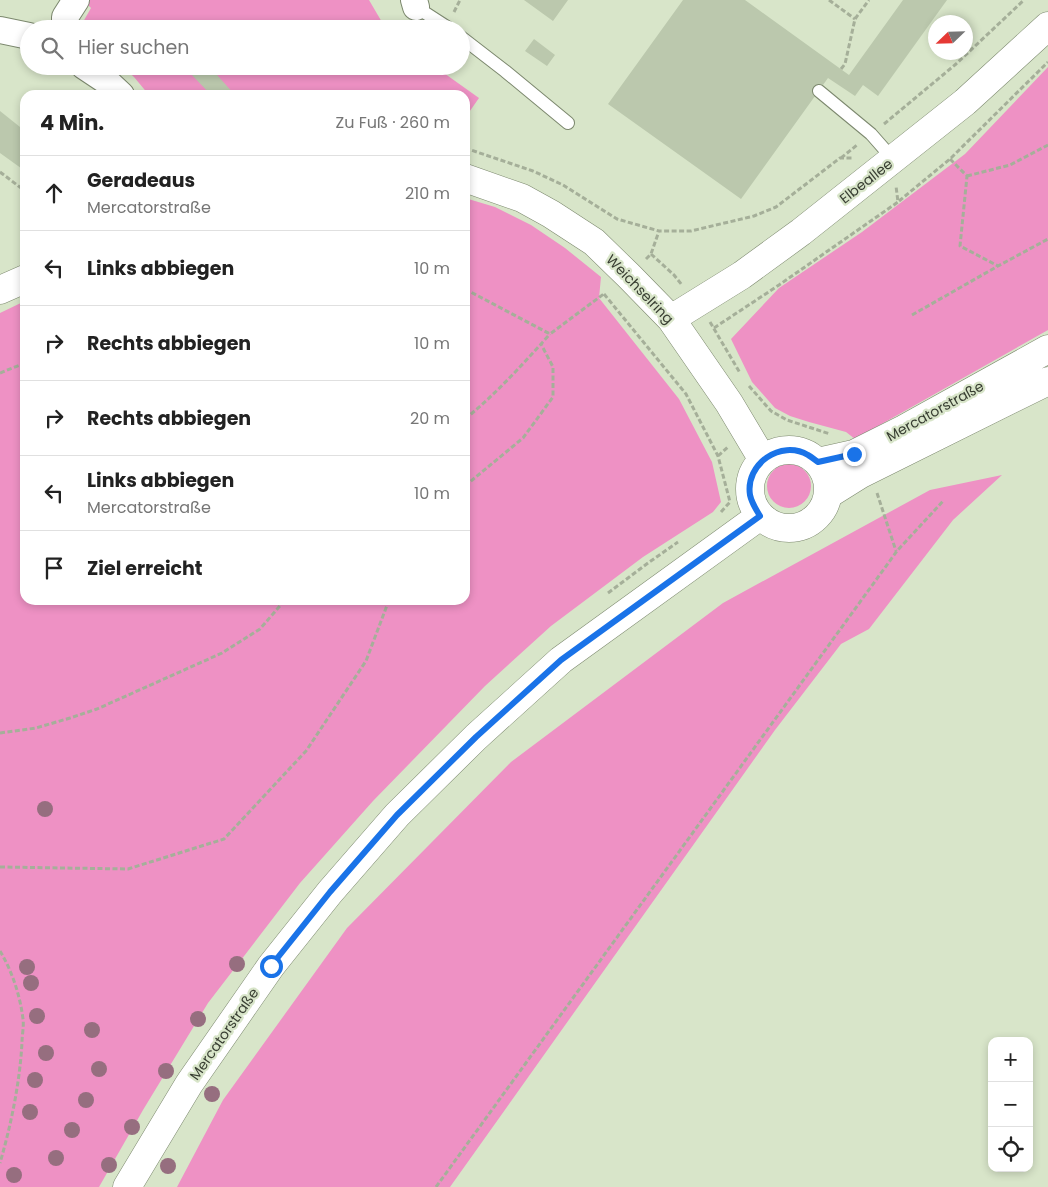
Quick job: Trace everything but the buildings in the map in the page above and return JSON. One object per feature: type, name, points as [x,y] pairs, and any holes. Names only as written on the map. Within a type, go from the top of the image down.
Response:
[{"type":"main road","name":"Elbeallee","points":[[671,319],[742,275],[801,232],[965,102],[1048,26]]},
{"type":"main road","name":"Weichselring","points":[[470,180],[522,198],[594,242],[671,319],[729,403],[763,460]]},
{"type":"main road","points":[[0,290],[20,281]]},
{"type":"main road","name":"Mercatorstraße","points":[[818,462],[854,454],[904,429],[1048,349]]},
{"type":"main road","name":"Mercatorstraße","points":[[828,494],[861,474],[1048,381]]},
{"type":"main road","points":[[785,450],[797,451],[808,455],[818,462],[828,482],[828,494],[825,506],[818,517],[808,525],[795,529],[770,524],[760,516],[753,506],[750,494],[750,481],[755,469],[763,460],[773,453],[785,450]]},
{"type":"main road","name":"Mercatorstraße","points":[[127,1187],[189,1084],[271,966],[330,892],[397,815],[476,737],[561,660],[760,516]]},
{"type":"street","points":[[65,20],[76,0]]},
{"type":"street","points":[[0,30],[20,34]]},
{"type":"street","points":[[98,75],[115,90]]},
{"type":"lane","points":[[415,3],[438,20]]},
{"type":"lane","points":[[470,44],[568,123]]},
{"type":"lane","points":[[818,91],[871,134],[893,160]]},
{"type":"path","points":[[829,0],[855,19]]},
{"type":"path","points":[[841,70],[845,64],[855,19],[869,0]]},
{"type":"path","points":[[470,150],[563,185],[617,219],[660,231],[690,231],[754,216],[776,207],[871,134],[956,64],[1024,0]]},
{"type":"path","points":[[742,375],[714,328],[898,202],[950,159],[1048,62]]},
{"type":"path","points":[[967,176],[1010,165],[1048,145]]},
{"type":"path","points":[[840,158],[893,160],[898,202]]},
{"type":"path","points":[[950,159],[967,176]]},
{"type":"path","points":[[0,172],[20,187]]},
{"type":"path","points":[[967,176],[960,246],[998,266]]},
{"type":"path","points":[[651,254],[660,231]]},
{"type":"path","points":[[912,315],[1048,239]]},
{"type":"path","points":[[470,292],[550,334]]},
{"type":"path","points":[[470,416],[514,375],[550,334],[604,294],[686,394],[718,456],[730,502]]},
{"type":"path","points":[[470,482],[523,438],[553,398],[553,367],[541,344]]},
{"type":"path","points":[[0,373],[20,365]]},
{"type":"path","points":[[746,383],[771,411]]},
{"type":"path","points":[[875,487],[897,551]]},
{"type":"path","points":[[436,1187],[897,551],[944,500]]},
{"type":"path","points":[[0,734],[36,728],[97,709],[222,653],[260,629],[281,605]]},
{"type":"path","points":[[0,867],[128,869],[224,839],[306,752],[366,661],[386,605]]},
{"type":"path","points":[[0,951],[17,988],[23,1021],[21,1060],[8,1136],[0,1163]]},
{"type":"shaded area","points":[[90,0],[369,0],[381,20],[84,20],[91,8],[87,4]]},
{"type":"shaded area","points":[[1048,67],[1048,330],[855,439],[846,432],[790,416],[775,408],[752,382],[731,339],[779,288],[862,232],[965,154]]},
{"type":"shaded area","points":[[132,75],[447,75],[468,90],[145,90]]},
{"type":"shaded area","points":[[470,92],[479,98],[470,111]]},
{"type":"shaded area","points":[[470,200],[495,207],[531,225],[565,248],[601,277],[599,298],[679,399],[712,462],[721,502],[713,512],[643,557],[551,626],[485,686],[373,801],[300,883],[208,1003],[99,1187],[0,1187],[0,313],[20,303],[20,605],[470,605]]},
{"type":"shaded area","points":[[789,464],[801,468],[807,474],[811,486],[807,498],[801,504],[789,508],[777,504],[771,498],[767,486],[771,474],[777,468]]},
{"type":"shaded area","points":[[1002,475],[953,520],[869,629],[841,644],[775,730],[450,1187],[177,1187],[223,1100],[347,928],[511,762],[723,603],[930,490]]},
{"type":"route","points":[[271,966],[330,892],[397,815],[476,737],[561,660],[760,516],[753,506],[750,494],[750,481],[755,469],[763,460],[773,453],[785,450],[797,451],[808,455],[818,462],[854,454]]}]
